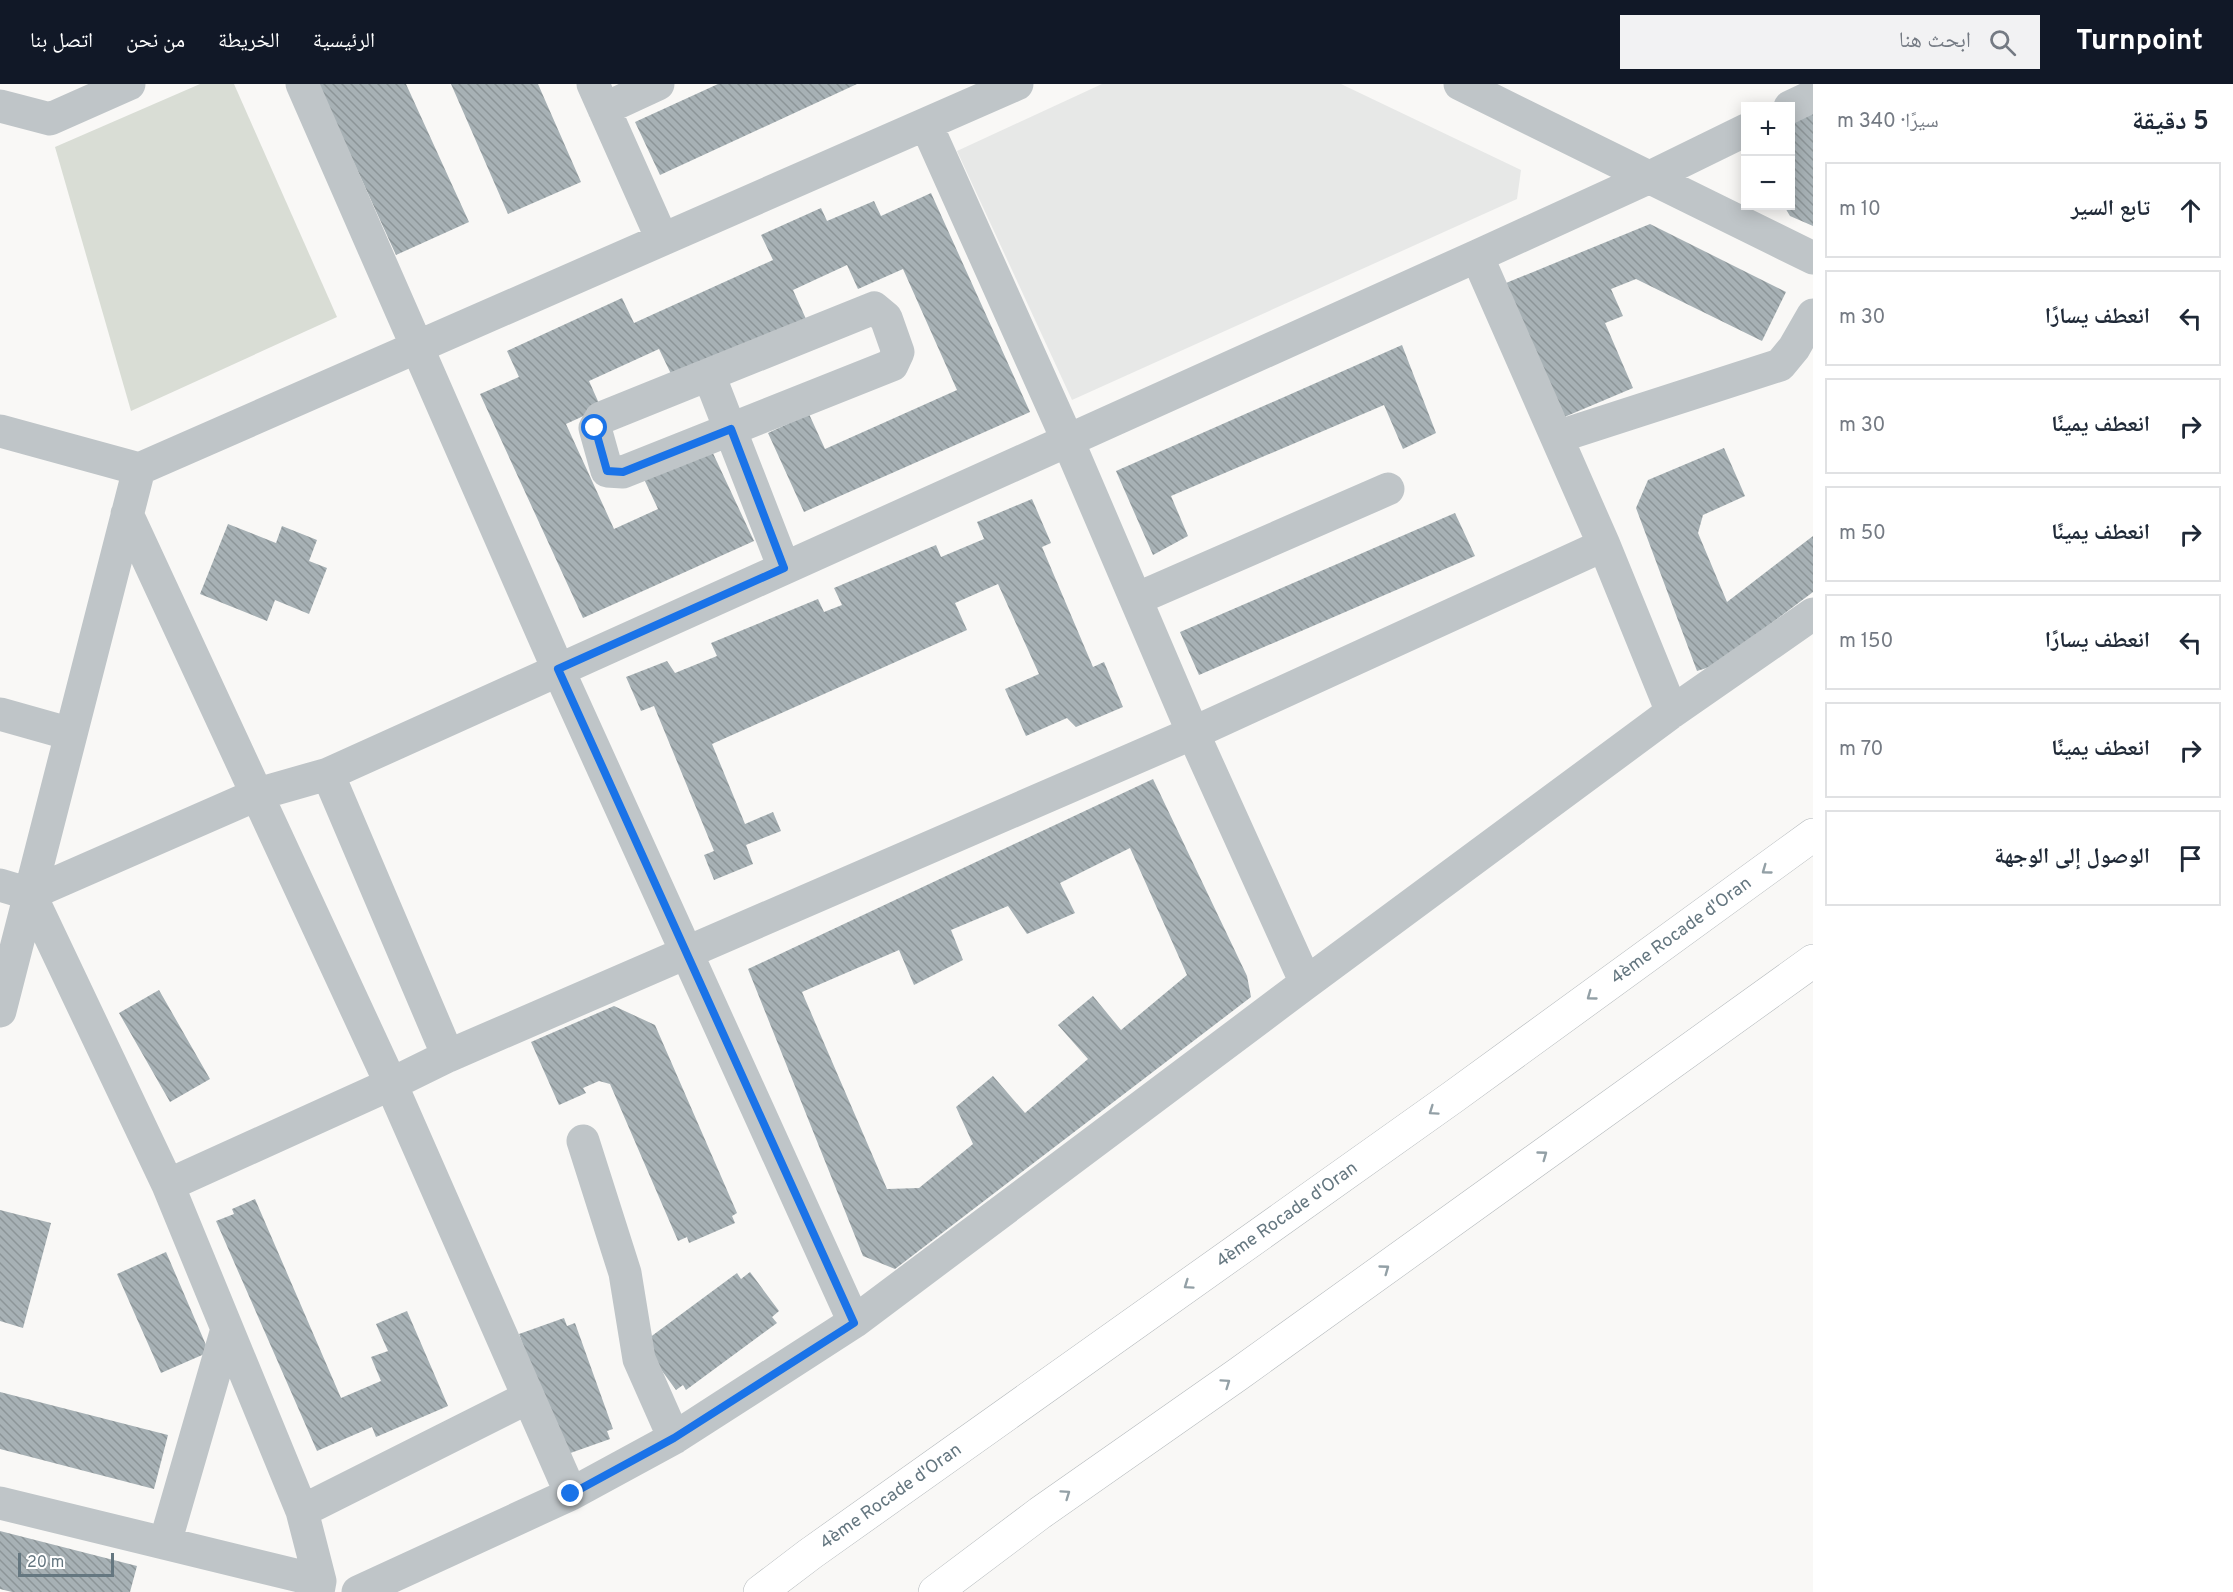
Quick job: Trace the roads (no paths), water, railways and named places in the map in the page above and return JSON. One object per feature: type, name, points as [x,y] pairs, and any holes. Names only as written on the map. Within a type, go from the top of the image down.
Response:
[{"type":"highway","name":"4ème Rocade d'Oran","points":[[760,1592],[1813,835]]},
{"type":"highway","points":[[935,1592],[1040,1513],[1247,1368],[1813,961]]},
{"type":"highway","points":[[956,1592],[1040,1513]]},
{"type":"highway","points":[[741,1592],[810,1554]]},
{"type":"street","points":[[0,106],[50,119],[129,84]]},
{"type":"street","points":[[302,84],[558,669],[854,1323]]},
{"type":"street","points":[[658,84],[599,96],[662,239]]},
{"type":"street","points":[[0,431],[139,469],[1017,84]]},
{"type":"street","points":[[1460,84],[1813,258]]},
{"type":"street","points":[[1795,105],[1813,96]]},
{"type":"street","points":[[926,124],[1068,441],[1193,733],[1306,983]]},
{"type":"street","points":[[15,889],[258,794],[328,774],[1477,256],[1741,132]]},
{"type":"street","points":[[1477,256],[1604,545],[1672,712]]},
{"type":"street","points":[[874,308],[886,318],[898,351],[892,365],[731,429],[623,472],[607,471],[595,428],[602,418],[874,308]]},
{"type":"street","points":[[1557,437],[1780,365],[1794,348],[1813,315]]},
{"type":"street","points":[[709,375],[784,568]]},
{"type":"street","points":[[0,1011],[15,889],[71,734],[139,469]]},
{"type":"street","points":[[1136,599],[1388,489]]},
{"type":"street","points":[[127,514],[391,1084],[571,1494]]},
{"type":"street","points":[[168,1185],[448,1056],[1193,733],[1604,545]]},
{"type":"street","points":[[358,1592],[571,1494],[674,1438],[854,1323],[1306,983],[1672,712],[1813,614]]},
{"type":"street","points":[[0,714],[71,734]]},
{"type":"street","points":[[328,774],[448,1056]]},
{"type":"street","points":[[0,1503],[165,1543],[319,1586],[302,1511],[168,1185],[15,889]]},
{"type":"street","points":[[583,1141],[625,1273],[639,1359],[674,1438]]},
{"type":"street","points":[[165,1543],[227,1329]]},
{"type":"street","points":[[302,1511],[527,1398]]}]
